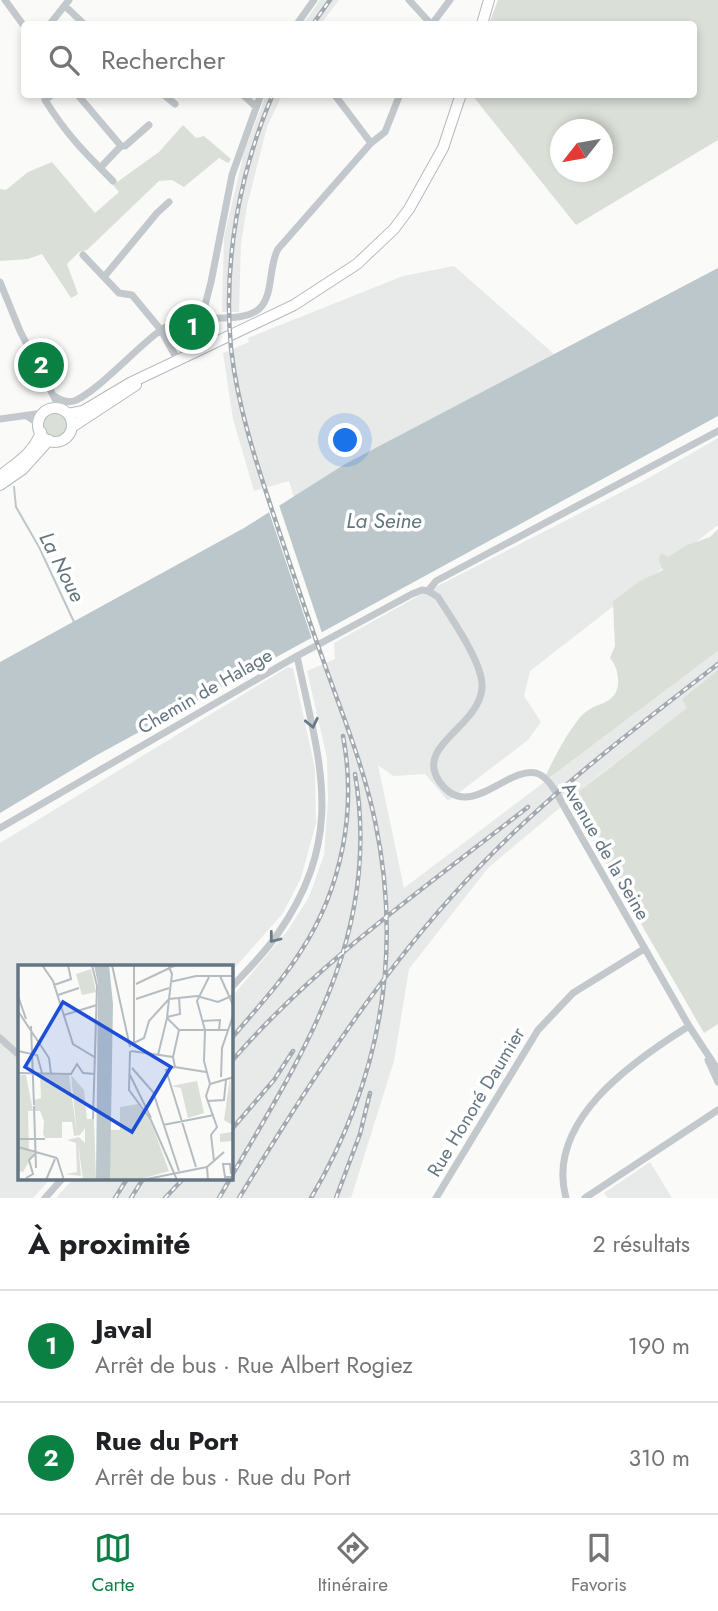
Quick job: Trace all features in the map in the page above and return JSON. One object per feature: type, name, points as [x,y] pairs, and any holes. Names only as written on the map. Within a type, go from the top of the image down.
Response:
[{"type":"main road","points":[[483,21],[489,0]]},
{"type":"main road","points":[[0,476],[24,459],[31,450],[43,420],[66,412],[83,411],[118,389],[177,359],[294,305],[357,264],[394,229],[415,198],[438,158],[460,98]]},
{"type":"main road","points":[[0,485],[23,469],[49,440],[64,439],[72,427],[122,396],[146,375]]},
{"type":"main road","points":[[66,412],[72,427]]},
{"type":"main road","points":[[43,420],[49,440]]},
{"type":"street","points":[[5,0],[21,22]]},
{"type":"street","points":[[299,21],[314,0]]},
{"type":"street","points":[[409,0],[428,21]]},
{"type":"street","points":[[433,21],[450,0]]},
{"type":"street","points":[[52,21],[67,3],[82,21]]},
{"type":"street","points":[[47,98],[45,100],[74,143],[113,181]]},
{"type":"street","points":[[80,98],[121,146]]},
{"type":"street","points":[[168,98],[175,104]]},
{"type":"street","points":[[246,98],[256,107]]},
{"type":"street","points":[[202,317],[232,175],[259,98]]},
{"type":"street","points":[[337,98],[370,143]]},
{"type":"street","points":[[53,394],[66,402],[78,399],[160,330],[175,322],[202,317],[243,316],[259,308],[269,290],[272,259],[278,249],[370,143],[385,132],[398,98]]},
{"type":"street","points":[[100,168],[121,146],[125,146],[149,125]]},
{"type":"street","points":[[104,277],[169,202]]},
{"type":"street","points":[[83,255],[119,293],[132,295],[166,338],[177,359]]},
{"type":"street","points":[[0,282],[20,331],[53,394],[66,412]]},
{"type":"street","points":[[0,419],[27,415],[43,420],[53,394]]},
{"type":"street","name":"Chemin de Halage","points":[[0,828],[297,656],[412,594],[428,591],[436,581],[718,431]]},
{"type":"street","name":"Avenue de la Seine","points":[[428,591],[438,597],[467,647],[480,673],[482,687],[473,712],[434,755],[433,768],[439,781],[449,792],[464,797],[478,794],[525,774],[540,775],[551,786],[689,1026],[718,1070]]},
{"type":"street","points":[[233,986],[275,938],[291,914],[310,877],[320,838],[323,820],[322,779],[297,656]]},
{"type":"street","name":"Rue Honoré Daumier","points":[[436,1198],[538,1030],[573,993],[644,949]]},
{"type":"street","points":[[566,1198],[563,1181],[565,1153],[581,1120],[593,1103],[622,1072],[689,1026]]},
{"type":"street","points":[[0,1038],[18,1054]]},
{"type":"street","name":"Avenue de la Seine","points":[[707,1056],[718,1082]]},
{"type":"street","points":[[585,1198],[718,1110]]},
{"type":"street","points":[[45,1198],[61,1180]]},
{"type":"shaded area","points":[[320,0],[339,0],[323,21],[305,21]]},
{"type":"shaded area","points":[[498,0],[718,0],[718,140],[576,225],[474,98],[697,98],[697,21],[490,21]]},
{"type":"shaded area","points":[[265,98],[281,98],[267,127],[247,206],[241,244],[239,312],[222,312],[224,237],[244,152]]},
{"type":"shaded area","points":[[183,125],[196,138],[204,136],[231,159],[228,163],[219,158],[184,187],[172,180],[159,181],[87,250],[79,252],[67,264],[78,294],[71,298],[42,254],[28,259],[0,261],[0,189],[6,190],[28,172],[52,162],[95,213],[119,192],[113,185],[159,152]]},
{"type":"shaded area","points":[[454,266],[554,354],[345,464],[294,497],[289,481],[254,491],[233,419],[223,353],[249,342],[248,338],[403,276]]},
{"type":"shaded area","points":[[55,413],[64,416],[67,425],[64,434],[55,437],[46,434],[43,425],[46,416]]},
{"type":"shaded area","points":[[718,438],[718,525],[530,671],[524,696],[541,722],[528,740],[448,801],[425,774],[393,776],[378,765],[404,888],[718,651],[718,670],[682,699],[688,708],[599,775],[488,868],[409,969],[394,1061],[351,1198],[56,1198],[72,1180],[233,1180],[233,996],[288,930],[309,897],[324,855],[328,799],[327,758],[307,671],[335,659],[334,643],[422,594],[647,479]]},
{"type":"shaded area","points":[[718,529],[718,651],[548,779],[546,775],[549,768],[576,723],[587,711],[605,702],[617,690],[618,676],[610,658],[615,646],[613,601],[640,581],[663,570],[659,561],[660,555],[668,557],[687,545],[710,537]]},
{"type":"shaded area","points":[[288,667],[293,668],[315,769],[316,823],[301,878],[283,913],[233,970],[233,965],[18,965],[18,1180],[49,1180],[33,1198],[0,1198],[0,843]]},
{"type":"shaded area","points":[[718,670],[718,1024],[704,1033],[569,799],[687,708],[682,699]]},
{"type":"shaded area","points":[[650,1162],[672,1198],[608,1198],[604,1193]]},
{"type":"water","name":"La Seine","points":[[718,268],[718,416],[97,755],[0,813],[0,662],[244,528],[345,464]]},
{"type":"pier","points":[[278,502],[323,636],[313,642],[268,509]]},
{"type":"waterway","name":"La Noue","points":[[14,487],[16,507],[39,547],[74,622]]},
{"type":"railway","points":[[315,21],[330,0]]},
{"type":"railway","points":[[271,98],[251,155],[236,219],[229,284],[234,371],[257,463],[370,800],[383,871],[387,920],[385,968],[369,1062],[335,1154],[311,1198]]},
{"type":"railway","points":[[239,1198],[344,1034],[402,956],[464,883],[523,823],[555,795],[718,664]]},
{"type":"railway","points":[[233,1037],[293,963],[327,901],[343,848],[347,820],[347,764],[343,736]]},
{"type":"railway","points":[[233,1174],[310,1035],[331,986],[347,937],[358,885],[360,831],[355,774]]},
{"type":"railway","points":[[233,1060],[264,1026],[335,959],[528,807]]},
{"type":"railway","points":[[233,1128],[274,1080],[293,1051]]},
{"type":"railway","points":[[336,1198],[360,1134],[370,1093]]},
{"type":"railway","points":[[115,1198],[126,1180]]},
{"type":"railway","points":[[131,1198],[142,1180]]},
{"type":"railway","points":[[165,1198],[182,1180]]},
{"type":"railway","points":[[219,1198],[229,1180]]},
{"type":"place","name":"Javal","points":[[192,327]]},
{"type":"place","name":"Rue du Port","points":[[41,365]]}]
